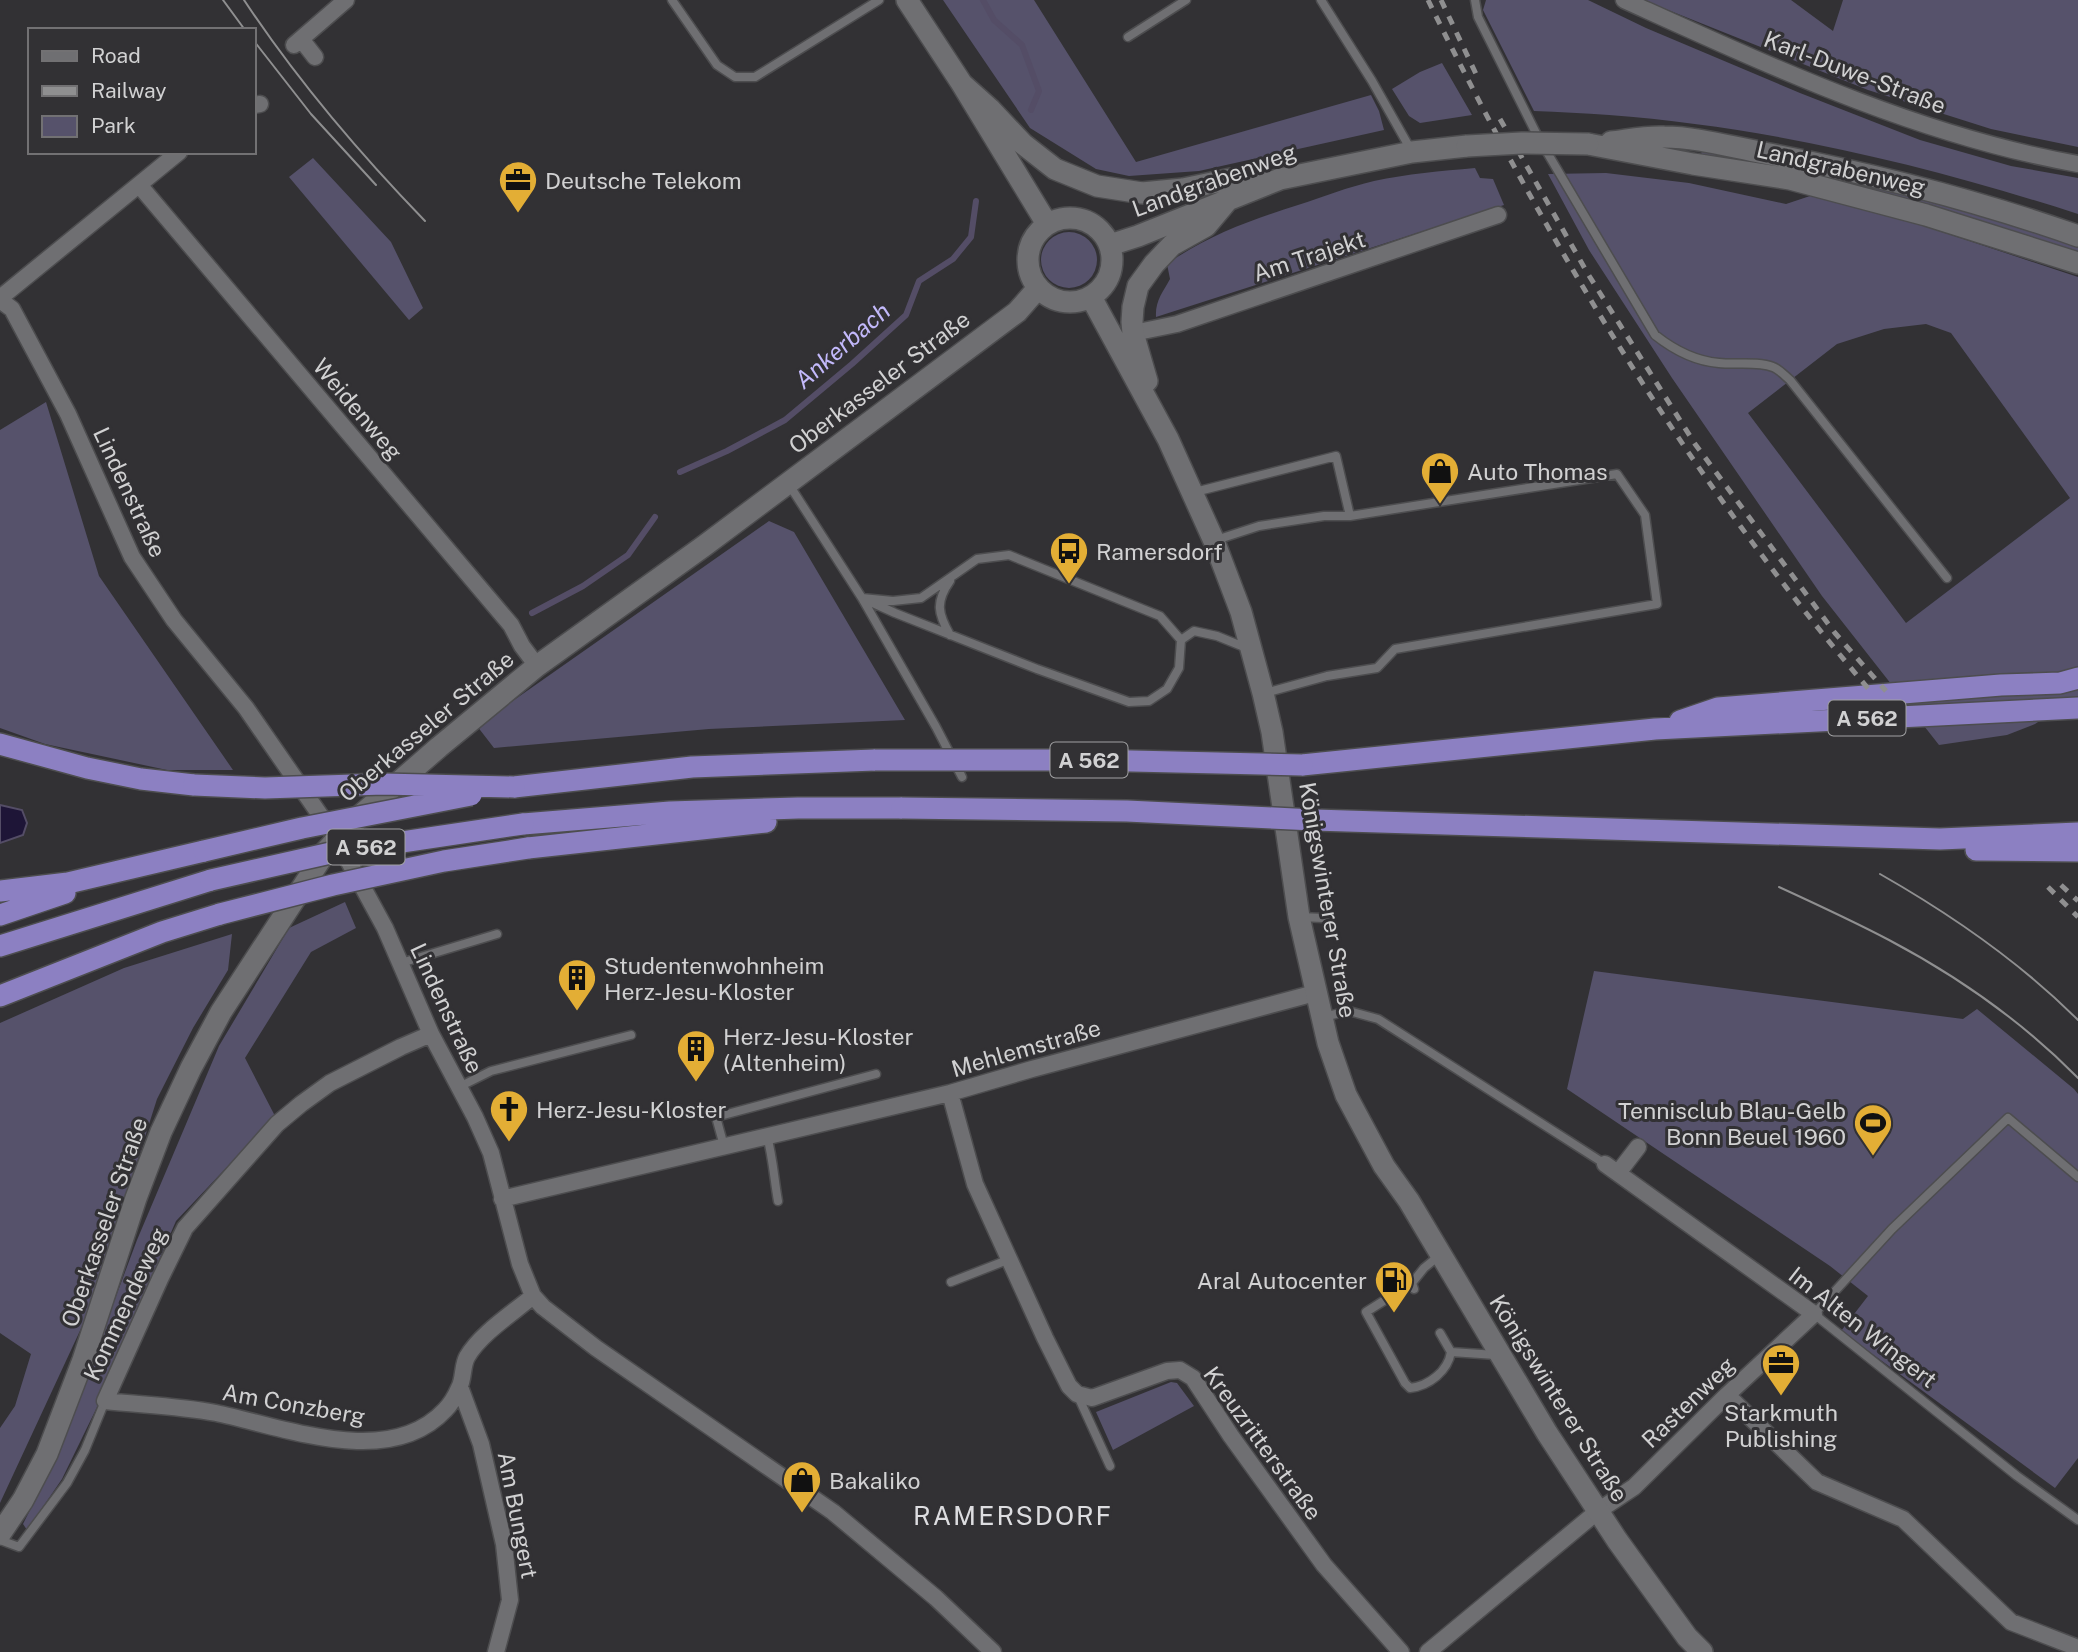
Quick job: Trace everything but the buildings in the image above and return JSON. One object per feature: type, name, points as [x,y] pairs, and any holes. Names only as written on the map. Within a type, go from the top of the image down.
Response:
[{"type":"highway","points":[[1655,729],[1718,708],[2001,685],[2050,684],[2078,678]]},
{"type":"highway","name":"A 562","points":[[126,870],[302,828],[514,787],[692,767],[875,760],[1089,760],[1302,765],[1655,729],[2078,708]]},
{"type":"highway","points":[[0,744],[87,768],[141,779],[194,785],[265,788],[383,784],[514,787]]},
{"type":"highway","name":"A 562","points":[[0,946],[211,880],[335,852],[523,824],[670,812],[798,808],[1127,811],[1314,820],[1940,839],[2078,833]]},
{"type":"highway","points":[[0,996],[162,932],[220,914],[346,882],[444,861],[528,848],[902,808]]},
{"type":"highway","points":[[1800,835],[1987,851],[2078,851]]},
{"type":"highway","points":[[0,891],[68,883],[126,870]]},
{"type":"highway","points":[[0,915],[126,870]]},
{"type":"main road","points":[[907,0],[962,84],[1046,224]]},
{"type":"main road","points":[[962,84],[1023,144],[1055,169],[1097,186],[1142,193],[1184,189],[1231,179],[1280,179]]},
{"type":"main road","name":"Landgrabenweg","points":[[1110,245],[1280,179],[1412,152],[1467,146],[1588,144],[1663,137],[1793,159],[1930,191],[2078,236]]},
{"type":"main road","name":"Landgrabenweg","points":[[1588,144],[1790,179],[1926,215],[2078,263]]},
{"type":"main road","points":[[1160,424],[1133,333],[1133,307],[1138,286],[1172,246],[1206,226],[1230,198]]},
{"type":"main road","points":[[1078,218],[1097,227],[1110,245],[1110,274],[1099,291],[1082,301],[1063,302],[1054,299],[1038,288],[1028,270],[1027,259],[1033,239],[1046,224],[1056,220],[1078,218]]},
{"type":"main road","name":"Oberkasseler Straße","points":[[0,1534],[23,1500],[47,1454],[83,1360],[136,1198],[161,1132],[191,1068],[221,1012],[336,838],[439,747],[537,666],[1017,312],[1038,288]]},
{"type":"main road","name":"Königswinterer Straße","points":[[1091,297],[1160,424],[1213,541],[1241,612],[1272,732],[1299,917],[1315,993],[1328,1043],[1352,1105],[1384,1166],[1409,1201],[1500,1355],[1598,1511],[1687,1637],[1702,1652]]},
{"type":"street","points":[[315,57],[298,42],[346,0]]},
{"type":"street","name":"Karl-Duwe-Straße","points":[[1624,0],[1802,79],[1894,113],[1969,138],[2078,164]]},
{"type":"street","points":[[0,299],[177,154]]},
{"type":"street","name":"Weidenweg","points":[[139,186],[511,625],[537,666]]},
{"type":"street","name":"Am Trajekt","points":[[1133,333],[1177,324],[1498,215]]},
{"type":"street","name":"Lindenstraße","points":[[0,299],[12,309],[68,414],[132,557],[174,620],[246,708],[336,838],[385,928],[431,1034],[491,1153],[520,1264],[533,1296],[543,1307],[596,1348],[833,1512],[936,1598],[993,1652]]},
{"type":"street","name":"Mehlemstraße","points":[[502,1199],[950,1093],[1315,993]]},
{"type":"street","name":"Kommendeweg","points":[[105,1401],[185,1228],[203,1207],[277,1124],[301,1104],[330,1083],[431,1034]]},
{"type":"street","points":[[950,1093],[975,1184],[1054,1356],[1069,1386],[1077,1394]]},
{"type":"street","points":[[1612,1169],[1638,1147]]},
{"type":"street","name":"Im Alten Wingert","points":[[1612,1169],[1814,1314]]},
{"type":"street","name":"Am Conzberg","points":[[105,1401],[180,1407],[341,1440],[393,1439],[420,1430],[445,1410],[460,1387],[466,1359],[481,1340],[533,1296]]},
{"type":"street","name":"Rastenweg","points":[[1428,1652],[1598,1511],[1634,1486],[1814,1314]]},
{"type":"street","name":"Kreuzritterstraße","points":[[1077,1394],[1092,1398],[1167,1371],[1180,1370],[1193,1378],[1231,1436],[1324,1565],[1401,1652]]},
{"type":"street","name":"Am Bungert","points":[[460,1387],[481,1444],[504,1544],[510,1600],[496,1652]]},
{"type":"street","points":[[1727,1395],[1817,1482],[1903,1519],[2011,1622],[2078,1648]]},
{"type":"lane","points":[[672,0],[717,65],[735,77],[755,77],[879,0]]},
{"type":"lane","points":[[1128,37],[1186,0]]},
{"type":"lane","points":[[1321,0],[1372,81],[1412,152]]},
{"type":"lane","points":[[1475,0],[1478,17],[1538,137],[1655,335],[1674,350],[1696,359],[1775,367],[1790,380],[1947,578]]},
{"type":"lane","points":[[1191,492],[1336,456],[1350,516]]},
{"type":"lane","points":[[1213,541],[1259,526],[1324,516],[1350,516],[1617,474],[1645,516],[1657,604],[1395,649],[1377,668],[1327,676],[1264,693]]},
{"type":"lane","points":[[788,483],[862,598],[962,777]]},
{"type":"lane","points":[[1009,555],[1160,616],[1181,640],[1179,668],[1167,689],[1149,701],[1129,702],[1037,669],[862,598],[893,601],[921,598],[977,559],[1009,555]]},
{"type":"lane","points":[[950,635],[940,618],[939,604],[943,590],[955,573]]},
{"type":"lane","points":[[1181,640],[1194,631],[1217,636],[1251,650]]},
{"type":"lane","points":[[1299,917],[1323,918],[1330,923]]},
{"type":"lane","points":[[401,963],[497,933]]},
{"type":"lane","name":"Im Alten Wingert","points":[[1321,1017],[1349,1011],[1378,1019],[1612,1169]]},
{"type":"lane","points":[[459,1087],[491,1071],[631,1035]]},
{"type":"lane","points":[[724,1146],[716,1117],[876,1074]]},
{"type":"lane","points":[[1814,1314],[1892,1229],[2008,1118],[2078,1177]]},
{"type":"lane","points":[[767,1136],[773,1157],[778,1201]]},
{"type":"lane","points":[[1440,1255],[1424,1268],[1413,1286],[1366,1312],[1410,1388],[1418,1387],[1441,1373],[1450,1362],[1451,1352],[1440,1333]]},
{"type":"lane","points":[[951,1282],[1010,1259]]},
{"type":"lane","name":"Im Alten Wingert","points":[[1814,1314],[2017,1476],[2078,1520]]},
{"type":"lane","points":[[1451,1352],[1500,1355]]},
{"type":"lane","points":[[1077,1394],[1110,1465]]},
{"type":"lane","name":"Kommendeweg","points":[[0,1540],[19,1547],[67,1483],[85,1450],[105,1401]]},
{"type":"green space","points":[[943,0],[1034,0],[1136,162],[1371,95],[1384,130],[1199,171],[1129,176],[1096,169],[1030,128]]},
{"type":"green space","points":[[1486,0],[1588,0],[1646,28],[1800,93],[1920,140],[2011,166],[2078,178],[2078,214],[1905,164],[1787,139],[1669,121],[1534,111],[1483,10]]},
{"type":"green space","points":[[1643,0],[1791,0],[1833,31],[1843,0],[2078,0],[2078,147],[1991,129],[1868,90]]},
{"type":"green space","points":[[1442,63],[1472,115],[1420,123],[1409,116],[1392,89],[1420,72]]},
{"type":"green space","points":[[1702,146],[1899,190],[2078,245],[2078,253],[1839,180],[1779,166],[1701,160]]},
{"type":"green space","points":[[313,158],[391,242],[423,308],[409,320],[289,177]]},
{"type":"green space","points":[[1475,168],[1480,178],[1493,179],[1504,205],[1156,317],[1158,301],[1170,279],[1167,264],[1230,229],[1364,183]]},
{"type":"green space","points":[[1606,173],[1689,183],[1786,204],[1816,194],[1897,217],[2078,277],[2078,696],[2035,724],[2007,735],[1939,745],[1822,596],[1672,378],[1589,250],[1548,174]],"holes":[[[1926,324],[1951,333],[2070,498],[1906,623],[1748,413],[1837,344],[1884,329]]]},
{"type":"green space","points":[[1069,232],[1080,234],[1089,240],[1095,249],[1095,271],[1089,280],[1080,286],[1069,288],[1058,286],[1049,280],[1043,271],[1041,260],[1043,249],[1049,240],[1058,234]]},
{"type":"green space","points":[[46,402],[99,576],[233,770],[167,770],[45,744],[0,728],[0,430]]},
{"type":"green space","points":[[769,521],[794,532],[905,720],[709,729],[494,748],[477,726]]},
{"type":"green space","points":[[345,902],[356,928],[311,952],[245,1058],[275,1116],[176,1221],[100,1401],[62,1479],[27,1530],[23,1524],[54,1462],[137,1240],[219,1046],[289,928]]},
{"type":"green space","points":[[232,934],[228,970],[193,1028],[157,1099],[91,1307],[0,1503],[0,1428],[15,1406],[31,1354],[0,1333],[0,1023],[124,968]]},
{"type":"green space","name":"Tennisclub Blau-Gelb Bonn Beuel 1960","points":[[1594,971],[1963,1019],[1977,1009],[2074,1089],[2078,1094],[2078,1458],[2055,1488],[1841,1331],[1868,1296],[1830,1266],[1567,1089]]},
{"type":"green space","points":[[1171,1382],[1177,1383],[1194,1406],[1113,1450],[1096,1412]]},
{"type":"shaded area","points":[[0,805],[22,810],[27,823],[23,835],[0,843]]},
{"type":"waterway","name":"Ankerbach","points":[[983,0],[994,20],[1022,45],[1039,91],[1031,110]]},
{"type":"waterway","name":"Ankerbach","points":[[680,472],[785,420],[906,315],[919,281],[953,259],[971,237],[976,201]]},
{"type":"waterway","name":"Ankerbach","points":[[532,613],[583,586],[628,555],[655,517]]},
{"type":"tram line","points":[[223,0],[244,28]]},
{"type":"tram line","points":[[244,0],[329,115],[425,221]]},
{"type":"tram line","points":[[256,44],[311,114],[376,185]]},
{"type":"tram line","points":[[1880,874],[1984,940],[2056,998],[2078,1020]]},
{"type":"tram line","points":[[1779,887],[1875,933],[1940,969],[2012,1019],[2078,1078]]},
{"type":"railway","points":[[1428,0],[1523,183],[1628,361],[1744,531],[1806,613],[1872,693]]},
{"type":"railway","points":[[1441,0],[1477,76]]},
{"type":"railway","points":[[1500,119],[1588,274],[1695,444],[1835,633],[1886,691]]},
{"type":"railway","points":[[2061,885],[2078,901]]},
{"type":"railway","points":[[2048,887],[2078,917]]},
{"type":"place","name":"Deutsche Telekom","points":[[518,214]]},
{"type":"place","name":"Auto Thomas","points":[[1440,505]]},
{"type":"place","name":"Ramersdorf","points":[[1069,585]]},
{"type":"place","name":"Studentenwohnheim Herz-Jesu-Kloster","points":[[577,1012]]},
{"type":"place","name":"Herz-Jesu-Kloster (Altenheim)","points":[[696,1083]]},
{"type":"place","name":"Herz-Jesu-Kloster","points":[[509,1143]]},
{"type":"place","name":"Tennisclub Blau-Gelb Bonn Beuel 1960","points":[[1873,1157]]},
{"type":"place","name":"Aral Autocenter","points":[[1394,1314]]},
{"type":"place","name":"Starkmuth Publishing","points":[[1781,1397]]},
{"type":"place","name":"Bakaliko","points":[[802,1514]]},
{"type":"district","name":"RAMERSDORF","points":[[1013,1515]]}]
